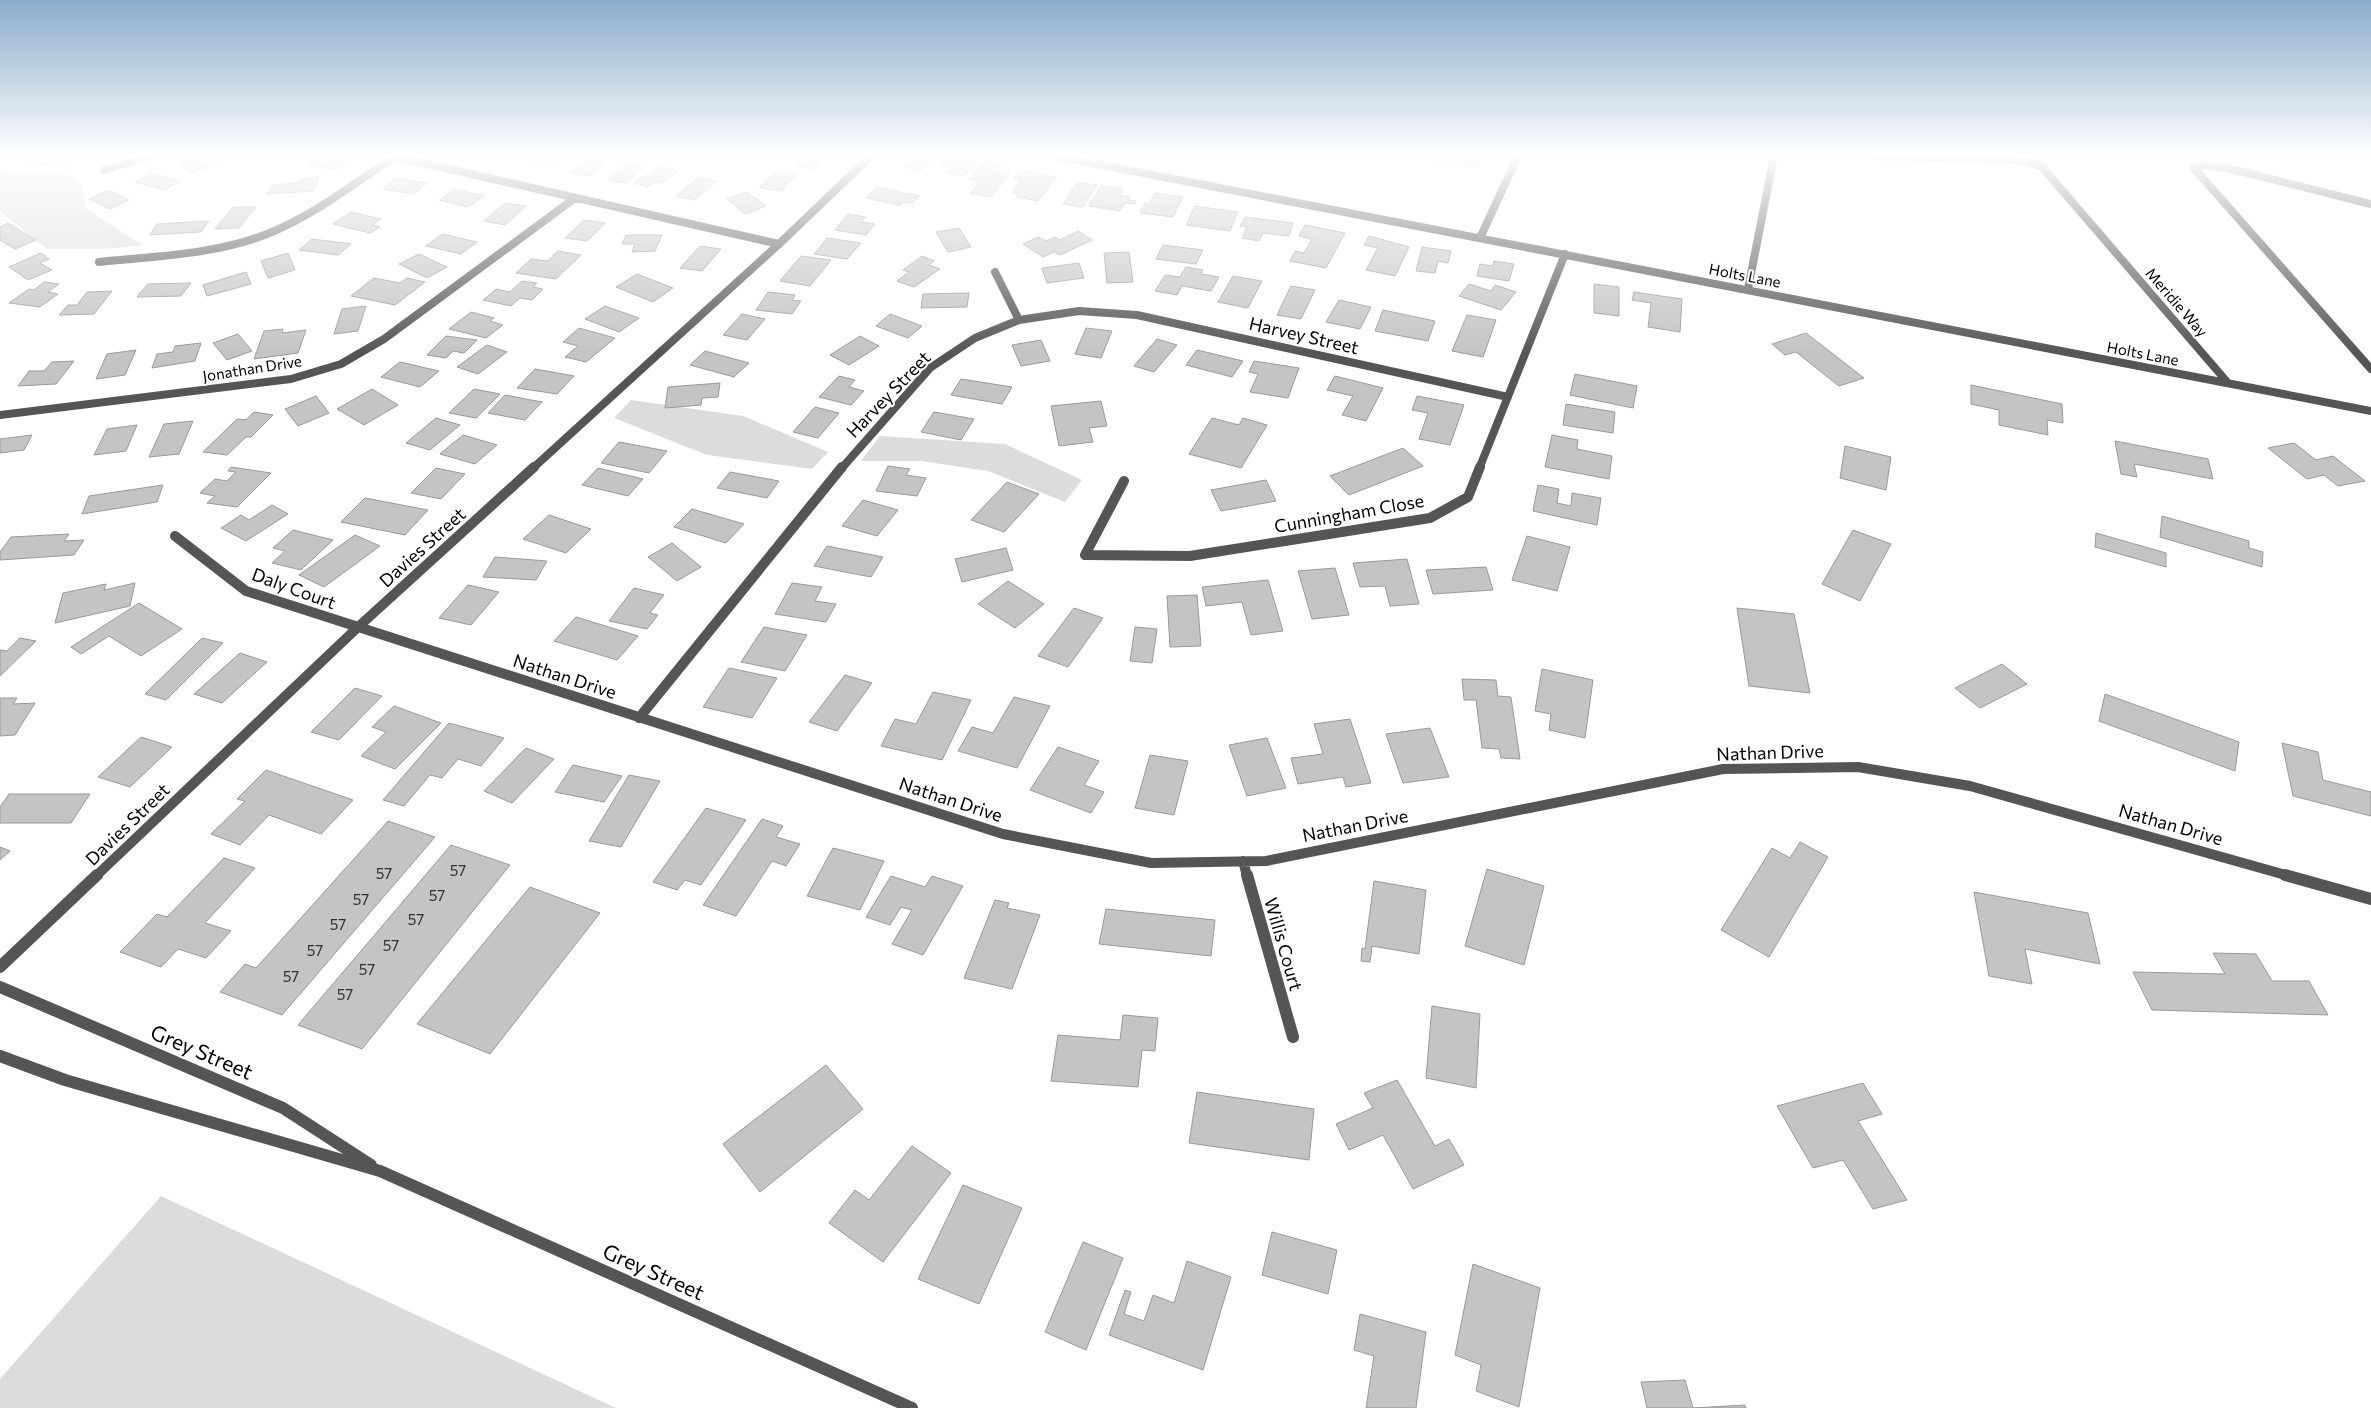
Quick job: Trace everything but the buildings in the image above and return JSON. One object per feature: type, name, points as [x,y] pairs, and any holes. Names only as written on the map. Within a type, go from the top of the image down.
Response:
[{"type":"street","points":[[99,262],[205,249],[245,242],[269,234],[294,222]]},
{"type":"street","name":"Jonathan Drive","points":[[0,415],[291,380],[341,364],[384,339],[544,222]]},
{"type":"street","points":[[681,222],[779,244]]},
{"type":"street","name":"Davies Street","points":[[0,968],[357,628],[802,222]]},
{"type":"street","name":"Holts Lane","points":[[1396,222],[2371,411]]},
{"type":"street","points":[[1480,238],[1488,222]]},
{"type":"street","points":[[1748,289],[1761,222]]},
{"type":"street","name":"Meridie Way","points":[[2089,222],[2228,383]]},
{"type":"street","points":[[2241,222],[2371,369]]},
{"type":"street","name":"Cunningham Close","points":[[1124,481],[1084,555],[1190,556],[1430,518],[1468,497],[1565,254]]},
{"type":"street","points":[[995,272],[1019,320]]},
{"type":"street","name":"Harvey Street","points":[[639,718],[853,454],[930,368],[976,338],[1019,320],[1079,311],[1137,315],[1508,397]]},
{"type":"street","name":"Daly Court","points":[[174,536],[246,591],[357,628]]},
{"type":"street","name":"Nathan Drive","points":[[357,628],[1003,834],[1152,863],[1266,861],[1723,769],[1858,767],[1970,786],[2371,899]]},
{"type":"street","name":"Willis Court","points":[[1243,861],[1293,1037]]},
{"type":"street","name":"Grey Street","points":[[0,987],[283,1108],[380,1170]]},
{"type":"street","name":"Grey Street","points":[[0,1056],[65,1080],[380,1170],[912,1408]]},
{"type":"shaded area","points":[[13,222],[106,222],[143,245],[106,249],[47,249]]},
{"type":"shaded area","points":[[631,400],[743,416],[828,452],[812,469],[707,455],[614,418]]},
{"type":"shaded area","points":[[880,436],[1005,444],[1082,480],[1065,502],[988,471],[921,461],[861,461]]},
{"type":"shaded area","points":[[161,1196],[616,1408],[0,1408],[0,1379]]}]
